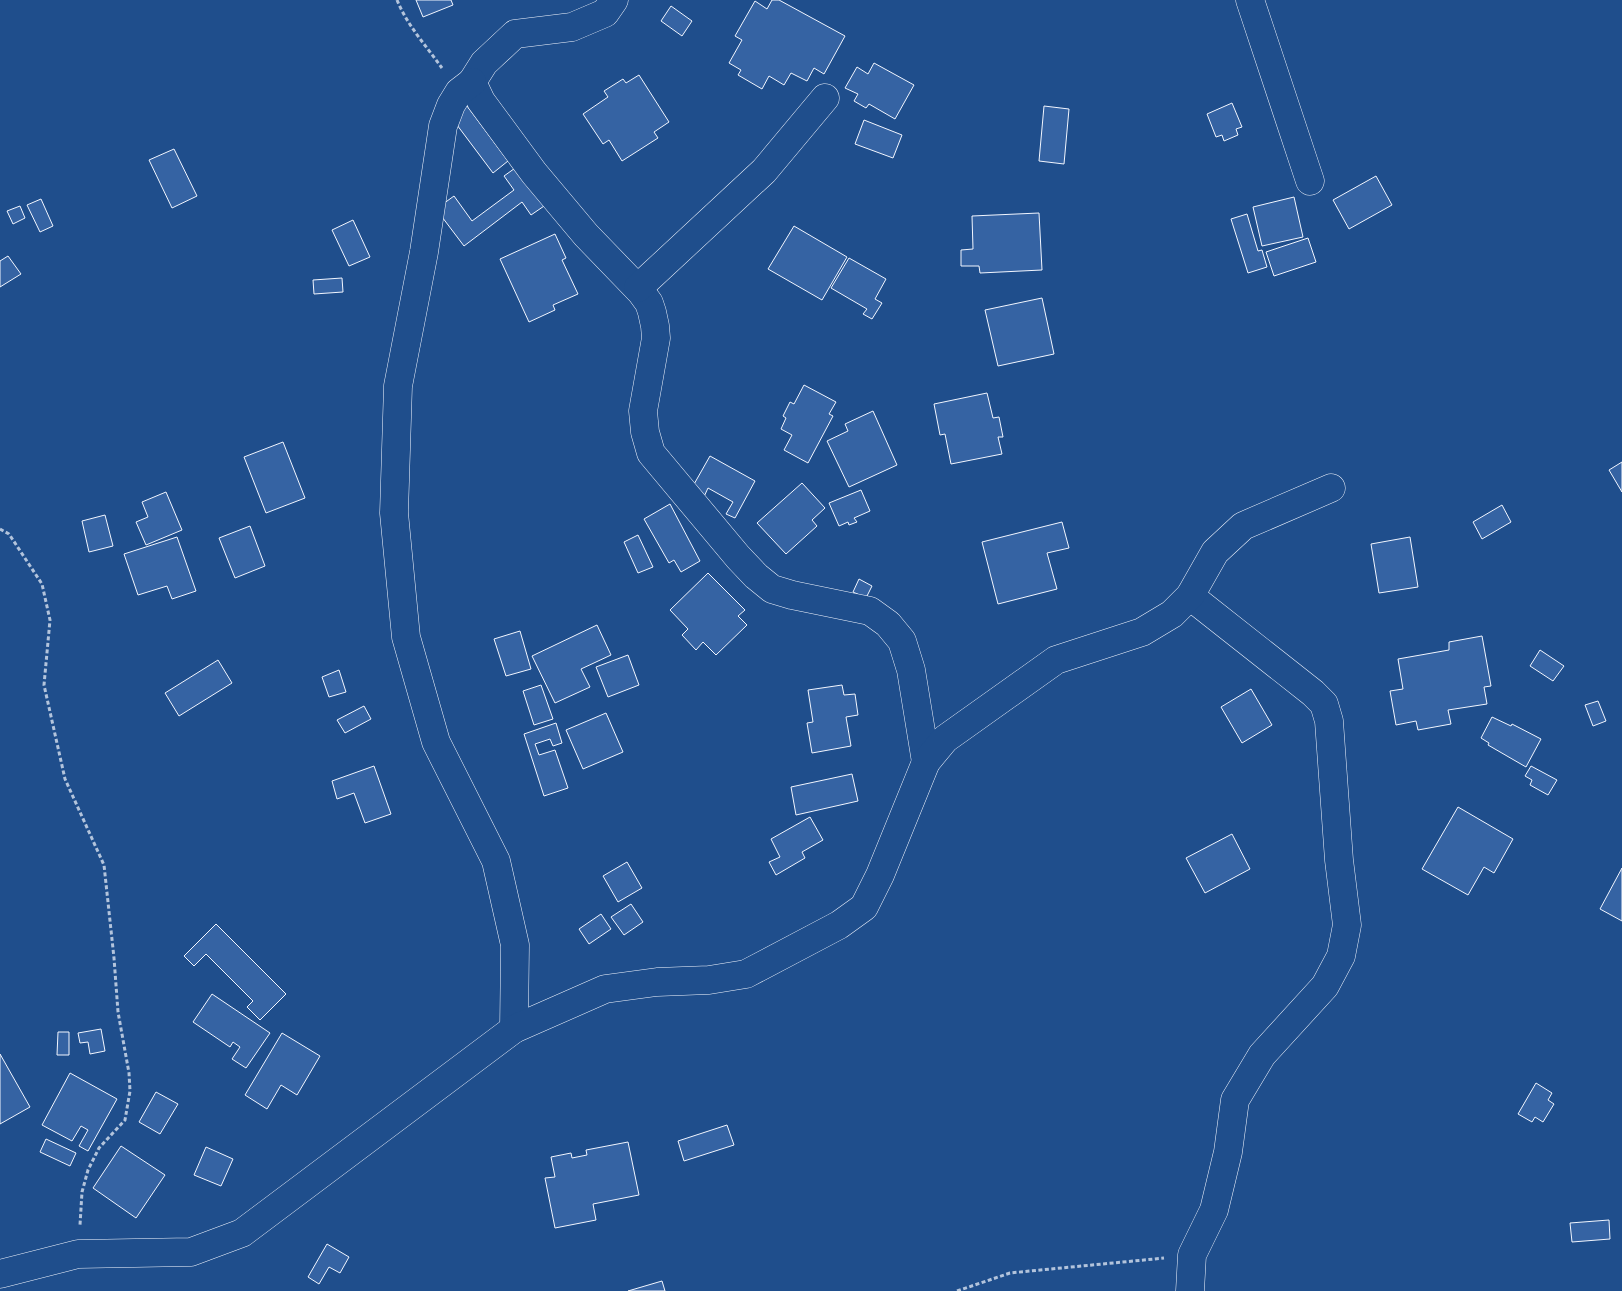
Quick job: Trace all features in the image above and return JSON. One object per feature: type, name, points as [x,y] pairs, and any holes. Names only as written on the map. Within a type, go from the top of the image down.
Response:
[{"type":"street","points":[[1250,0],[1310,181]]},
{"type":"street","points":[[514,1029],[515,945],[496,861],[436,742],[406,637],[394,513],[398,386],[424,252],[443,126],[451,105],[484,63],[515,34],[572,27],[606,13],[618,1]]},
{"type":"street","points":[[466,87],[480,101],[534,173],[586,235],[638,288],[649,303],[656,338],[643,412],[645,432],[651,453],[738,557],[772,589],[870,611],[888,624],[902,641],[911,670],[926,762]]},
{"type":"street","points":[[638,288],[764,171],[825,98]]},
{"type":"street","points":[[0,1274],[78,1254],[191,1252],[242,1233],[514,1029],[605,989],[657,982],[709,980],[746,974],[839,925],[864,907],[880,875],[926,762],[945,739],[1056,660],[1142,632],[1172,614],[1190,596],[1215,552],[1244,526],[1331,488]]},
{"type":"street","points":[[1190,596],[1313,692],[1324,704],[1329,721],[1338,860],[1347,925],[1341,956],[1325,986],[1262,1055],[1235,1100],[1228,1152],[1214,1210],[1192,1256],[1190,1291]]},
{"type":"path","points":[[398,0],[416,32],[466,87]]},
{"type":"path","points":[[0,529],[9,534],[42,584],[50,620],[44,685],[65,779],[104,865],[118,1012],[129,1072],[130,1091],[125,1120],[100,1148],[88,1170],[82,1192],[78,1254]]},
{"type":"path","points":[[957,1291],[1010,1274],[1121,1261],[1192,1256]]},
{"type":"building","points":[[416,0],[451,0],[453,5],[423,17]]},
{"type":"building","points":[[772,0],[779,0],[845,36],[824,74],[814,68],[807,81],[791,73],[784,85],[769,76],[762,89],[738,75],[741,70],[729,63],[742,40],[735,36],[755,1],[767,9]]},
{"type":"building","points":[[671,6],[692,21],[682,36],[661,21]]},
{"type":"building","points":[[874,63],[914,85],[895,119],[869,104],[866,108],[854,101],[858,94],[845,88],[857,67],[868,74]]},
{"type":"building","points":[[639,75],[669,122],[654,132],[658,138],[622,161],[609,140],[603,144],[583,114],[608,97],[604,91],[623,79],[626,83]]},
{"type":"building","points":[[1232,103],[1242,127],[1236,129],[1238,135],[1224,141],[1222,135],[1216,137],[1207,114]]},
{"type":"building","points":[[467,106],[508,161],[493,173],[451,117]]},
{"type":"building","points":[[1044,106],[1069,109],[1064,164],[1039,161]]},
{"type":"building","points":[[864,120],[902,135],[893,158],[855,144]]},
{"type":"building","points":[[174,149],[197,196],[172,208],[149,160]]},
{"type":"building","points":[[518,166],[547,204],[531,215],[522,202],[464,246],[436,209],[454,196],[472,221],[514,190],[504,176]]},
{"type":"building","points":[[1376,176],[1392,205],[1349,229],[1333,200]]},
{"type":"building","points":[[1294,197],[1303,237],[1262,246],[1253,207]]},
{"type":"building","points":[[41,199],[53,226],[40,232],[27,205]]},
{"type":"building","points":[[20,206],[25,218],[13,224],[7,211]]},
{"type":"building","points":[[1039,213],[1042,270],[980,273],[979,266],[961,266],[961,250],[973,249],[972,216]]},
{"type":"building","points":[[1247,214],[1258,251],[1262,250],[1267,267],[1248,273],[1231,219]]},
{"type":"building","points":[[353,220],[370,257],[349,266],[332,230]]},
{"type":"building","points":[[794,226],[847,257],[822,300],[768,269]]},
{"type":"building","points":[[555,234],[566,258],[562,260],[578,294],[553,305],[555,310],[529,322],[500,259]]},
{"type":"building","points":[[1308,238],[1316,262],[1274,276],[1266,252]]},
{"type":"building","points":[[8,256],[21,274],[0,287],[0,261]]},
{"type":"building","points":[[849,258],[886,279],[875,299],[882,303],[872,319],[863,314],[867,309],[831,288]]},
{"type":"building","points":[[342,278],[343,292],[314,294],[313,280]]},
{"type":"building","points":[[1042,298],[1054,354],[998,366],[985,310]]},
{"type":"building","points":[[804,385],[836,402],[829,414],[833,416],[808,463],[784,450],[792,435],[781,429],[786,418],[783,416],[790,402],[794,404]]},
{"type":"building","points":[[987,393],[993,418],[999,417],[1003,437],[998,437],[1002,454],[951,464],[945,434],[940,435],[934,404]]},
{"type":"building","points":[[873,411],[897,465],[849,487],[827,441],[848,431],[845,424]]},
{"type":"building","points":[[283,442],[305,498],[266,513],[244,457]]},
{"type":"building","points":[[710,456],[755,481],[735,518],[726,514],[733,502],[708,488],[702,501],[689,493]]},
{"type":"building","points":[[1622,462],[1622,492],[1609,470]]},
{"type":"building","points":[[802,483],[825,508],[812,520],[817,526],[786,554],[757,523]]},
{"type":"building","points":[[861,490],[870,511],[854,518],[857,522],[849,525],[848,522],[839,526],[829,503]]},
{"type":"building","points":[[166,492],[182,530],[146,545],[136,522],[148,517],[142,502]]},
{"type":"building","points":[[670,504],[700,561],[681,572],[674,560],[669,563],[644,519]]},
{"type":"building","points":[[1502,505],[1511,522],[1482,539],[1473,522]]},
{"type":"building","points":[[105,515],[113,546],[89,552],[82,521]]},
{"type":"building","points":[[1062,522],[1069,548],[1047,553],[1057,589],[998,604],[982,542]]},
{"type":"building","points":[[250,526],[265,566],[235,578],[219,538]]},
{"type":"building","points":[[638,535],[653,567],[638,573],[624,542]]},
{"type":"building","points":[[177,537],[196,591],[172,599],[167,586],[138,595],[124,554]]},
{"type":"building","points":[[1410,537],[1418,587],[1379,593],[1371,544]]},
{"type":"building","points":[[708,573],[745,610],[738,616],[747,625],[716,655],[703,642],[696,650],[682,635],[688,629],[670,610]]},
{"type":"building","points":[[859,579],[872,586],[866,598],[853,592]]},
{"type":"building","points":[[597,625],[611,655],[581,669],[590,687],[555,703],[532,656]]},
{"type":"building","points":[[520,631],[531,669],[506,676],[494,639]]},
{"type":"building","points":[[1482,636],[1491,686],[1484,687],[1487,704],[1448,710],[1451,724],[1418,730],[1416,721],[1396,725],[1390,691],[1403,689],[1398,659],[1449,650],[1449,642]]},
{"type":"building","points":[[1540,650],[1564,666],[1553,681],[1530,666]]},
{"type":"building","points":[[628,655],[639,685],[608,697],[596,667]]},
{"type":"building","points":[[218,660],[232,683],[179,716],[165,693]]},
{"type":"building","points":[[339,670],[346,692],[329,697],[322,677]]},
{"type":"building","points":[[541,685],[553,719],[534,725],[523,691]]},
{"type":"building","points":[[842,685],[844,695],[855,694],[858,715],[846,717],[851,746],[812,753],[807,723],[813,722],[808,690]]},
{"type":"building","points":[[1251,689],[1272,725],[1242,743],[1221,707]]},
{"type":"building","points":[[1598,701],[1606,721],[1593,726],[1585,705]]},
{"type":"building","points":[[364,706],[371,719],[345,733],[337,720]]},
{"type":"building","points":[[606,713],[623,752],[583,769],[566,730]]},
{"type":"building","points":[[1492,717],[1511,726],[1512,724],[1541,739],[1526,767],[1488,745],[1489,743],[1481,738]]},
{"type":"building","points":[[556,723],[562,743],[553,746],[550,739],[535,744],[539,755],[555,750],[568,788],[544,796],[524,734]]},
{"type":"building","points":[[374,766],[391,814],[365,823],[354,793],[337,799],[332,781]]},
{"type":"building","points":[[1531,766],[1557,780],[1548,795],[1530,785],[1532,780],[1525,776]]},
{"type":"building","points":[[852,774],[858,801],[796,815],[791,787]]},
{"type":"building","points":[[1458,807],[1513,839],[1494,873],[1484,867],[1468,895],[1422,869]]},
{"type":"building","points":[[810,817],[823,840],[802,852],[805,858],[776,875],[769,862],[780,857],[771,839]]},
{"type":"building","points":[[1232,834],[1250,869],[1205,893],[1186,858]]},
{"type":"building","points":[[627,862],[642,888],[618,902],[603,876]]},
{"type":"building","points":[[1622,868],[1622,921],[1600,909]]},
{"type":"building","points":[[631,904],[643,922],[624,935],[611,917]]},
{"type":"building","points":[[601,914],[611,929],[589,944],[579,929]]},
{"type":"building","points":[[216,924],[286,994],[260,1020],[247,1007],[253,1001],[206,954],[194,966],[184,956]]},
{"type":"building","points":[[212,994],[270,1033],[246,1068],[232,1059],[240,1047],[233,1042],[230,1047],[193,1022]]},
{"type":"building","points":[[101,1029],[105,1051],[90,1054],[88,1042],[80,1043],[78,1033]]},
{"type":"building","points":[[58,1032],[69,1032],[69,1055],[57,1055]]},
{"type":"building","points":[[282,1033],[320,1056],[297,1095],[281,1085],[267,1109],[245,1095]]},
{"type":"building","points":[[0,1054],[30,1107],[0,1124]]},
{"type":"building","points":[[70,1073],[117,1099],[88,1151],[79,1146],[88,1130],[81,1126],[72,1141],[42,1125]]},
{"type":"building","points":[[1536,1083],[1552,1093],[1548,1100],[1554,1104],[1543,1122],[1535,1117],[1532,1122],[1518,1114]]},
{"type":"building","points":[[156,1092],[178,1104],[160,1134],[139,1122]]},
{"type":"building","points":[[727,1125],[734,1145],[684,1161],[678,1141]]},
{"type":"building","points":[[46,1139],[76,1153],[70,1166],[40,1152]]},
{"type":"building","points":[[628,1142],[639,1195],[593,1204],[596,1220],[555,1228],[545,1178],[555,1177],[551,1157],[571,1153],[572,1158],[587,1155],[586,1150]]},
{"type":"building","points":[[121,1146],[165,1175],[136,1218],[93,1188]]},
{"type":"building","points":[[206,1147],[233,1159],[221,1186],[194,1175]]},
{"type":"building","points":[[1609,1220],[1610,1239],[1572,1242],[1570,1223]]},
{"type":"building","points":[[327,1244],[349,1257],[340,1273],[329,1267],[319,1284],[308,1277]]},
{"type":"building","points":[[662,1281],[665,1291],[628,1291]]}]
